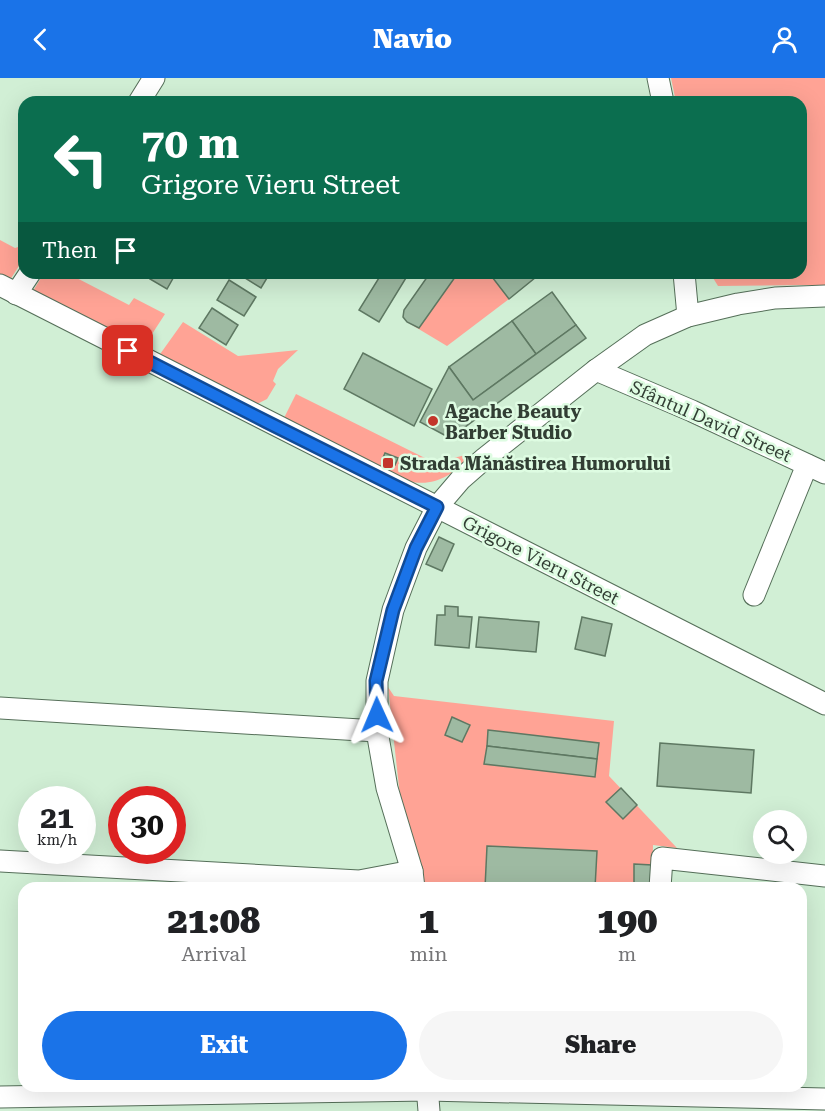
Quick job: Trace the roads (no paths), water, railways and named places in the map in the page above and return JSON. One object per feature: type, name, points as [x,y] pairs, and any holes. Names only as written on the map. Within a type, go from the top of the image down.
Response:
[{"type":"street","points":[[143,96],[154,78]]},
{"type":"street","points":[[658,78],[662,96]]},
{"type":"street","points":[[8,290],[22,279]]},
{"type":"street","points":[[685,279],[688,316]]},
{"type":"street","name":"Grigore Vieru Street","points":[[8,290],[825,704]]},
{"type":"street","points":[[0,861],[359,881],[413,880],[387,788],[377,732],[376,681],[393,610],[416,548],[437,507],[461,479],[485,458],[596,370],[645,336],[688,316],[738,304],[775,298],[825,296]]},
{"type":"street","name":"Sfântul David Street","points":[[596,370],[692,411],[816,469]]},
{"type":"street","points":[[754,595],[816,469]]},
{"type":"street","points":[[0,708],[377,732]]},
{"type":"street","points":[[660,882],[662,858],[825,876]]},
{"type":"street","points":[[0,1097],[237,1092]]},
{"type":"street","points":[[427,1092],[429,1111]]},
{"type":"street","points":[[572,1092],[825,1099]]},
{"type":"place","name":"Agache Beauty Barber Studio","points":[[433,421]]},
{"type":"place","name":"Strada Mănăstirea Humorului","points":[[388,463]]}]
